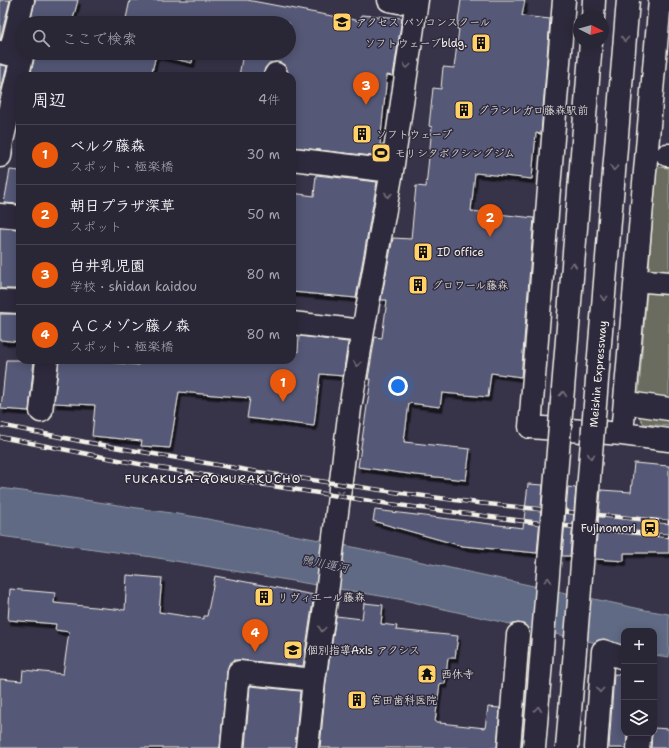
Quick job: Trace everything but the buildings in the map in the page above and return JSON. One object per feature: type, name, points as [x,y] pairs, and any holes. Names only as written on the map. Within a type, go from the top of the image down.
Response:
[{"type":"main road","points":[[18,16],[23,0]]},
{"type":"main road","points":[[389,0],[399,2],[407,0]]},
{"type":"main road","points":[[307,748],[314,680],[328,590],[350,408],[362,331],[392,171],[417,0]]},
{"type":"main road","points":[[564,0],[530,427],[622,434],[669,440]]},
{"type":"main road","points":[[593,12],[594,0]]},
{"type":"main road","name":"Meishin Expressway","points":[[567,748],[628,0]]},
{"type":"main road","points":[[622,434],[663,25],[660,0]]},
{"type":"main road","points":[[16,21],[5,53],[16,56]]},
{"type":"main road","points":[[534,748],[591,48]]},
{"type":"main road","points":[[20,72],[22,60]]},
{"type":"main road","points":[[1,146],[14,112],[16,98]]},
{"type":"main road","points":[[296,159],[392,171]]},
{"type":"main road","points":[[0,215],[16,217]]},
{"type":"main road","points":[[646,281],[669,283]]},
{"type":"main road","points":[[0,301],[16,302]]},
{"type":"main road","points":[[296,323],[362,331]]},
{"type":"main road","points":[[42,411],[47,364]]},
{"type":"main road","points":[[634,404],[669,409]]},
{"type":"main road","points":[[509,748],[518,635]]},
{"type":"main road","points":[[596,748],[603,651],[621,657]]},
{"type":"main road","points":[[232,748],[239,672],[314,680]]},
{"type":"main road","points":[[638,748],[640,736]]},
{"type":"green space","points":[[657,167],[669,168],[669,426],[644,424],[637,414]]},
{"type":"water","name":"鴨川運河","points":[[0,488],[197,517],[325,541],[669,614],[669,657],[657,655],[657,628],[621,628],[621,648],[404,600],[152,557],[0,536]]},
{"type":"railway","points":[[0,425],[85,442],[258,472],[401,493],[478,503],[669,522]]},
{"type":"railway","points":[[0,437],[160,468],[390,504],[555,525],[669,536]]},
{"type":"place","name":"アクセス パソコンスクール","points":[[342,22]]},
{"type":"place","name":"ソフトウェーブbldg.","points":[[481,43]]},
{"type":"place","name":"白井乳児園","points":[[366,105]]},
{"type":"place","name":"グランレガロ藤森駅前","points":[[464,110]]},
{"type":"place","name":"ソフトウェーブ","points":[[362,134]]},
{"type":"place","name":"モリシタボクシングジム","points":[[381,153]]},
{"type":"place","name":"朝日プラザ深草","points":[[490,237]]},
{"type":"place","name":"ID office","points":[[423,252]]},
{"type":"place","name":"グロワール藤森","points":[[418,285]]},
{"type":"place","name":"ベルク藤森","points":[[283,402]]},
{"type":"place","name":"Fujinomori","points":[[650,528]]},
{"type":"place","name":"リヴィエール藤森","points":[[264,597]]},
{"type":"place","name":"個別指導Axis アクシス","points":[[293,650]]},
{"type":"place","name":"ＡＣメゾン藤ノ森","points":[[255,652]]},
{"type":"place","name":"西休寺","points":[[427,674]]},
{"type":"place","name":"宮田歯科医院","points":[[357,700]]},
{"type":"district","name":"FUKAKUSA-GOKURAKUCHO","points":[[213,479]]}]
